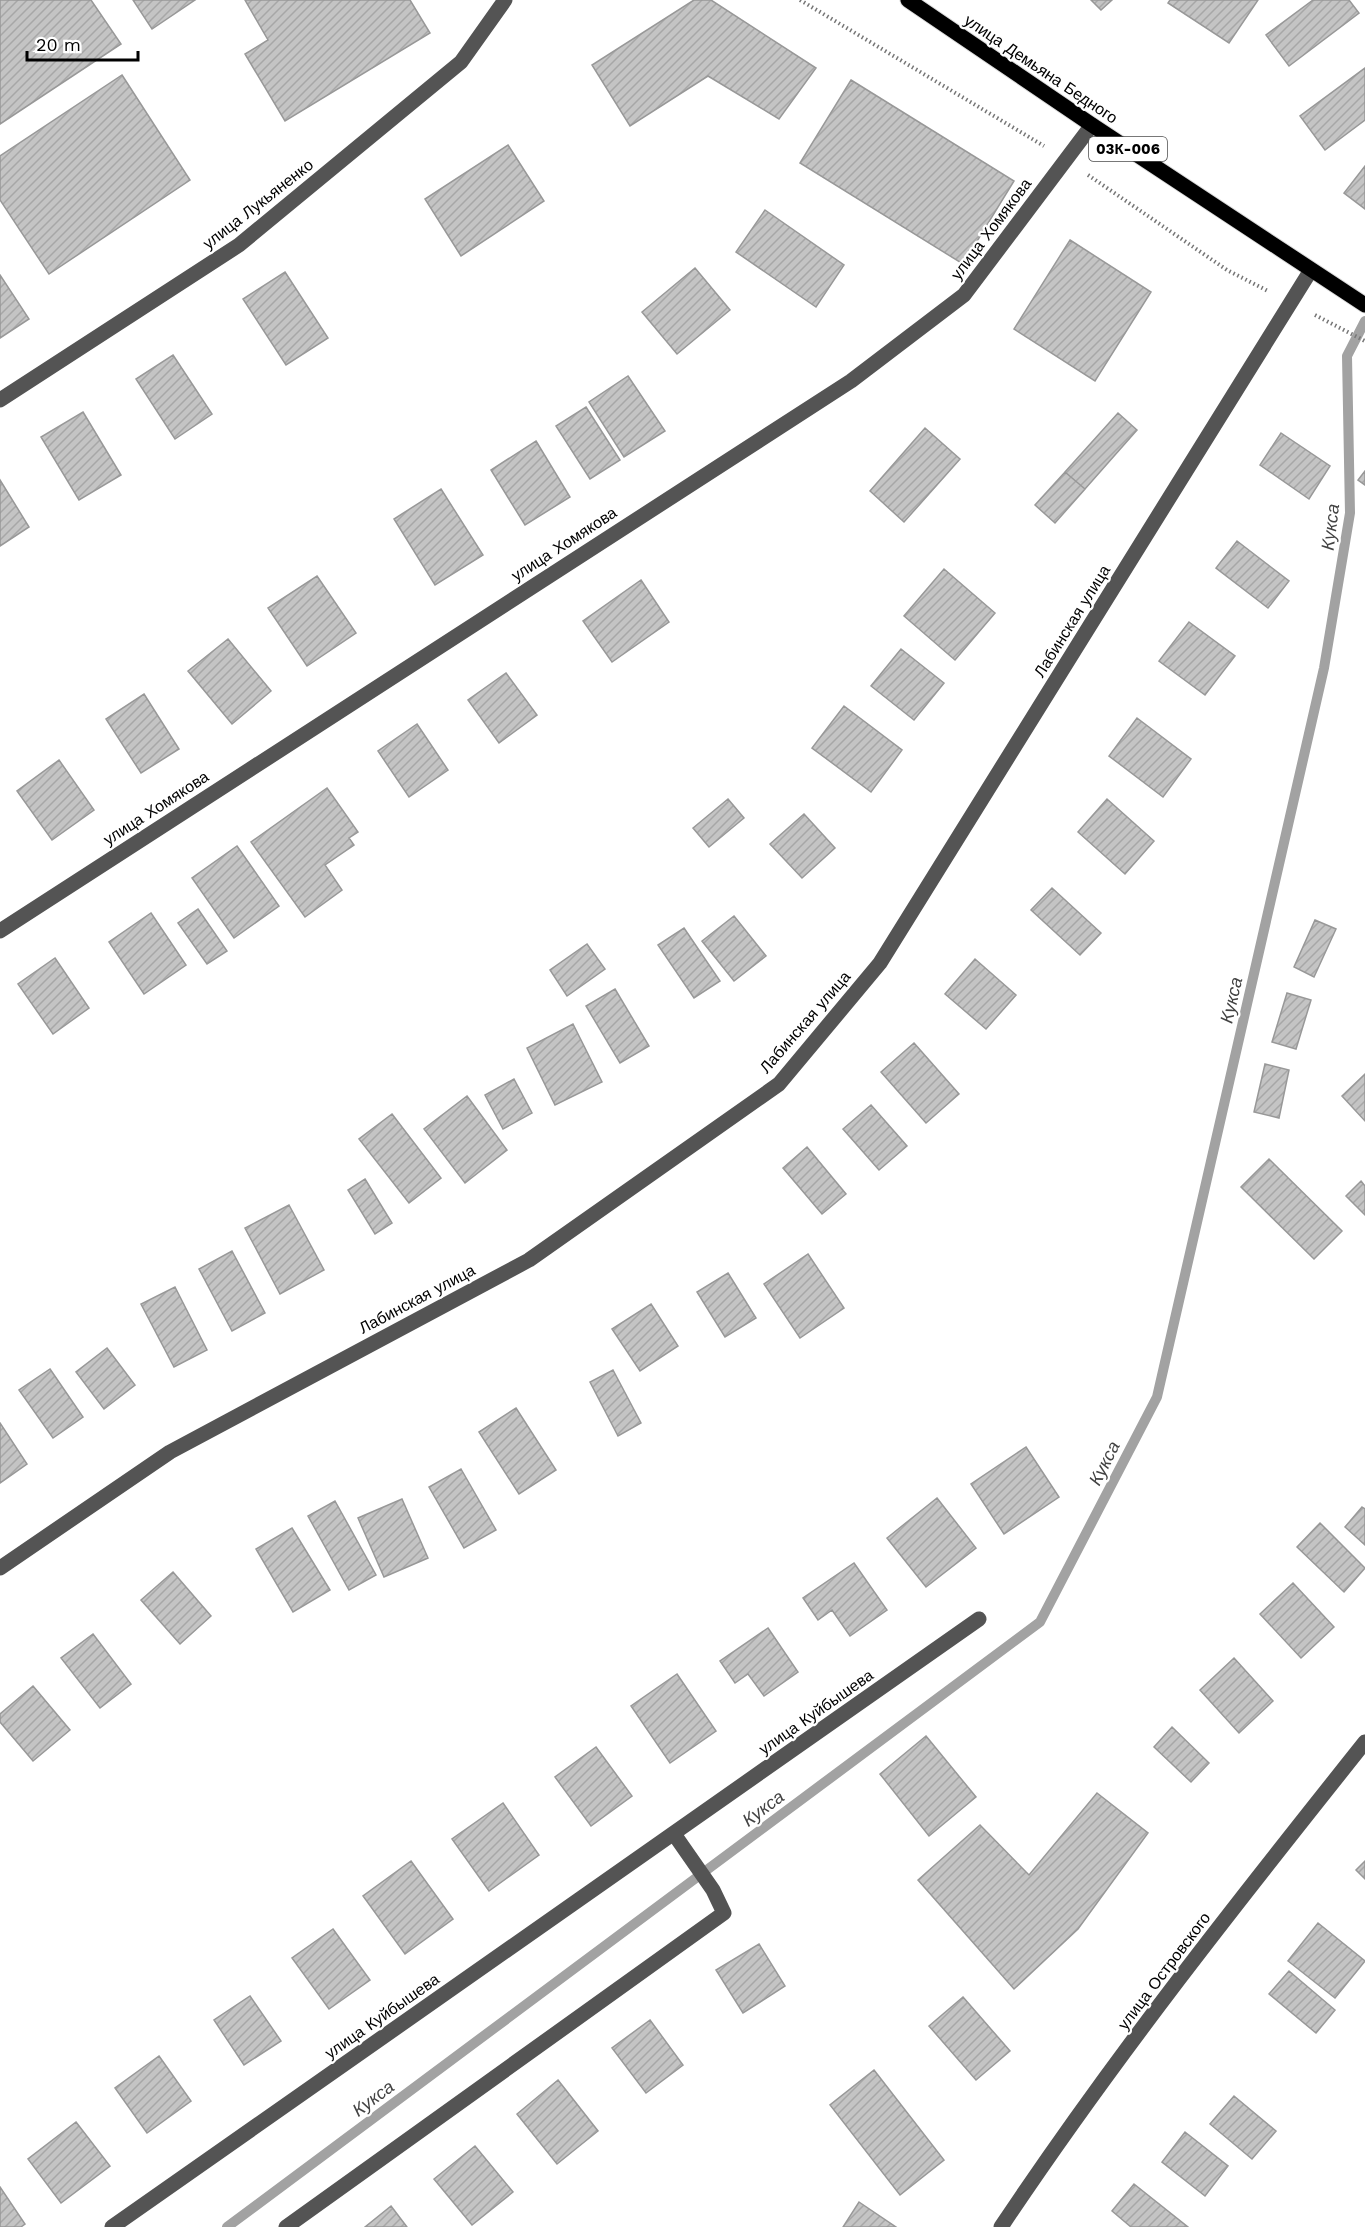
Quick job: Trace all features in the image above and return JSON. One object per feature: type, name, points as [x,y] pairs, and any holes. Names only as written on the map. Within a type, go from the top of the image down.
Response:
[{"type":"main road","name":"улица Демьяна Бедного","points":[[908,0],[1092,125],[1365,305]]},
{"type":"street","name":"улица Лукьяненко","points":[[0,400],[239,245],[460,62],[505,0]]},
{"type":"street","name":"улица Хомякова","points":[[0,931],[850,381],[964,295],[1092,125]]},
{"type":"street","name":"Лабинская улица","points":[[0,1568],[170,1452],[529,1260],[779,1084],[880,963],[1311,270]]},
{"type":"street","name":"улица Куйбышева","points":[[112,2227],[979,1619]]},
{"type":"street","name":"улица Островского","points":[[1001,2227],[1047,2158],[1242,1896],[1365,1743]]},
{"type":"street","points":[[286,2227],[724,1913],[713,1890],[674,1834]]},
{"type":"path","points":[[1341,329],[1365,341]]},
{"type":"building","points":[[0,0],[91,0],[121,44],[0,124]]},
{"type":"building","points":[[133,0],[195,0],[152,29]]},
{"type":"building","points":[[245,0],[410,0],[430,33],[285,121],[245,54],[268,40]]},
{"type":"building","points":[[694,0],[711,0],[816,68],[779,119],[708,76],[630,126],[592,65]]},
{"type":"building","points":[[1091,0],[1112,0],[1101,10]]},
{"type":"building","points":[[1170,0],[1258,0],[1229,43],[1168,3]]},
{"type":"building","points":[[1313,0],[1349,0],[1359,13],[1289,66],[1266,35]]},
{"type":"building","points":[[1365,68],[1365,120],[1325,150],[1300,116]]},
{"type":"building","points":[[122,75],[190,180],[49,274],[0,200],[0,156]]},
{"type":"building","points":[[851,80],[1014,181],[963,264],[800,163]]},
{"type":"building","points":[[508,145],[544,201],[461,256],[425,199]]},
{"type":"building","points":[[1365,166],[1365,209],[1344,193]]},
{"type":"building","points":[[765,210],[844,265],[816,307],[736,252]]},
{"type":"building","points":[[1070,240],[1151,292],[1095,381],[1014,329]]},
{"type":"building","points":[[695,268],[730,310],[677,354],[642,312]]},
{"type":"building","points":[[285,272],[328,338],[286,365],[243,299]]},
{"type":"building","points":[[0,275],[29,319],[0,338]]},
{"type":"building","points":[[173,355],[212,414],[175,439],[136,379]]},
{"type":"building","points":[[628,376],[665,431],[624,457],[589,402]]},
{"type":"building","points":[[586,407],[620,460],[590,479],[556,426]]},
{"type":"building","points":[[83,412],[121,475],[79,500],[41,437]]},
{"type":"building","points":[[1118,413],[1137,430],[1085,489],[1065,472]]},
{"type":"building","points":[[925,428],[960,459],[904,522],[870,491]]},
{"type":"building","points":[[1281,433],[1330,466],[1309,499],[1260,465]]},
{"type":"building","points":[[536,441],[570,497],[525,525],[491,470]]},
{"type":"building","points":[[1365,471],[1365,485],[1358,480]]},
{"type":"building","points":[[1065,472],[1085,489],[1055,523],[1035,505]]},
{"type":"building","points":[[0,480],[29,527],[0,546]]},
{"type":"building","points":[[441,489],[483,555],[435,585],[394,519]]},
{"type":"building","points":[[1237,541],[1289,581],[1268,608],[1216,568]]},
{"type":"building","points":[[944,569],[995,613],[955,660],[904,616]]},
{"type":"building","points":[[317,576],[356,633],[307,666],[268,608]]},
{"type":"building","points":[[641,580],[669,622],[612,662],[583,621]]},
{"type":"building","points":[[1189,622],[1235,656],[1205,695],[1159,661]]},
{"type":"building","points":[[228,639],[271,691],[232,724],[188,671]]},
{"type":"building","points":[[901,649],[944,683],[914,720],[871,686]]},
{"type":"building","points":[[506,673],[537,715],[499,743],[468,700]]},
{"type":"building","points":[[144,694],[179,749],[141,773],[106,719]]},
{"type":"building","points":[[844,706],[902,750],[871,792],[812,748]]},
{"type":"building","points":[[1137,718],[1191,759],[1163,797],[1109,756]]},
{"type":"building","points":[[417,724],[448,770],[409,797],[378,751]]},
{"type":"building","points":[[59,760],[94,810],[52,840],[17,791]]},
{"type":"building","points":[[327,788],[358,832],[349,838],[354,845],[325,865],[342,890],[305,917],[251,842]]},
{"type":"building","points":[[728,799],[744,818],[709,847],[693,828]]},
{"type":"building","points":[[1107,799],[1154,841],[1125,874],[1078,832]]},
{"type":"building","points":[[804,814],[835,848],[802,878],[770,844]]},
{"type":"building","points":[[237,846],[279,906],[234,938],[192,878]]},
{"type":"building","points":[[1052,888],[1101,933],[1080,955],[1031,910]]},
{"type":"building","points":[[198,909],[227,951],[207,964],[178,923]]},
{"type":"building","points":[[151,913],[186,965],[144,994],[109,942]]},
{"type":"building","points":[[734,916],[766,956],[734,981],[702,941]]},
{"type":"building","points":[[1315,920],[1336,929],[1314,977],[1294,967]]},
{"type":"building","points":[[684,928],[720,981],[694,998],[658,945]]},
{"type":"building","points":[[587,944],[605,969],[567,996],[550,970]]},
{"type":"building","points":[[55,958],[89,1008],[53,1034],[18,984]]},
{"type":"building","points":[[975,959],[1016,995],[986,1029],[945,994]]},
{"type":"building","points":[[615,989],[649,1046],[620,1063],[586,1006]]},
{"type":"building","points":[[1287,993],[1311,1000],[1296,1049],[1272,1042]]},
{"type":"building","points":[[573,1024],[602,1082],[555,1105],[527,1048]]},
{"type":"building","points":[[914,1043],[959,1094],[926,1123],[881,1072]]},
{"type":"building","points":[[1265,1064],[1289,1070],[1279,1118],[1254,1112]]},
{"type":"building","points":[[1365,1074],[1365,1121],[1342,1096]]},
{"type":"building","points":[[514,1079],[532,1113],[503,1129],[485,1095]]},
{"type":"building","points":[[467,1096],[507,1150],[465,1183],[424,1129]]},
{"type":"building","points":[[871,1105],[907,1146],[879,1170],[843,1129]]},
{"type":"building","points":[[392,1114],[441,1178],[409,1203],[359,1139]]},
{"type":"building","points":[[807,1147],[846,1194],[822,1214],[783,1168]]},
{"type":"building","points":[[1269,1159],[1342,1231],[1314,1259],[1241,1187]]},
{"type":"building","points":[[365,1179],[392,1223],[375,1234],[348,1190]]},
{"type":"building","points":[[1361,1181],[1365,1186],[1365,1215],[1346,1196]]},
{"type":"building","points":[[289,1205],[324,1270],[280,1294],[245,1228]]},
{"type":"building","points":[[232,1251],[265,1313],[232,1331],[199,1269]]},
{"type":"building","points":[[808,1254],[844,1308],[800,1338],[764,1284]]},
{"type":"building","points":[[728,1273],[756,1318],[725,1337],[697,1292]]},
{"type":"building","points":[[175,1287],[207,1350],[174,1367],[141,1304]]},
{"type":"building","points":[[651,1304],[678,1346],[640,1371],[612,1329]]},
{"type":"building","points":[[107,1348],[135,1385],[104,1409],[76,1372]]},
{"type":"building","points":[[50,1369],[83,1417],[53,1438],[19,1390]]},
{"type":"building","points":[[613,1370],[641,1423],[618,1436],[590,1382]]},
{"type":"building","points":[[516,1408],[556,1470],[519,1494],[479,1432]]},
{"type":"building","points":[[0,1423],[27,1464],[0,1483]]},
{"type":"building","points":[[1026,1447],[1059,1497],[1004,1534],[971,1484]]},
{"type":"building","points":[[461,1469],[496,1530],[464,1548],[429,1487]]},
{"type":"building","points":[[937,1498],[976,1548],[926,1587],[887,1538]]},
{"type":"building","points":[[402,1499],[428,1558],[384,1577],[358,1518]]},
{"type":"building","points":[[335,1501],[376,1575],[349,1590],[308,1516]]},
{"type":"building","points":[[1362,1507],[1365,1509],[1365,1545],[1345,1527]]},
{"type":"building","points":[[1320,1523],[1365,1568],[1344,1592],[1297,1547]]},
{"type":"building","points":[[292,1528],[330,1590],[293,1612],[256,1549]]},
{"type":"building","points":[[854,1563],[887,1610],[850,1636],[832,1610],[818,1620],[803,1598]]},
{"type":"building","points":[[173,1572],[211,1616],[180,1644],[141,1600]]},
{"type":"building","points":[[1293,1583],[1334,1627],[1301,1658],[1260,1614]]},
{"type":"building","points":[[768,1628],[798,1672],[764,1696],[748,1674],[735,1683],[720,1661]]},
{"type":"building","points":[[93,1634],[131,1684],[100,1708],[61,1658]]},
{"type":"building","points":[[1234,1658],[1273,1701],[1239,1733],[1200,1690]]},
{"type":"building","points":[[677,1674],[716,1731],[670,1763],[631,1706]]},
{"type":"building","points":[[33,1686],[70,1730],[33,1761],[0,1722],[0,1714]]},
{"type":"building","points":[[1172,1727],[1209,1763],[1191,1782],[1154,1747]]},
{"type":"building","points":[[926,1736],[976,1797],[929,1836],[880,1774]]},
{"type":"building","points":[[596,1747],[632,1796],[591,1826],[555,1777]]},
{"type":"building","points":[[1097,1793],[1148,1833],[1078,1929],[1014,1989],[918,1880],[980,1825],[1029,1875]]},
{"type":"building","points":[[503,1803],[539,1855],[489,1891],[452,1839]]},
{"type":"building","points":[[411,1861],[453,1919],[405,1954],[363,1896]]},
{"type":"building","points":[[1365,1861],[1365,1879],[1356,1870]]},
{"type":"building","points":[[1318,1923],[1365,1961],[1335,1998],[1288,1961]]},
{"type":"building","points":[[333,1929],[370,1980],[329,2009],[292,1958]]},
{"type":"building","points":[[759,1944],[785,1986],[743,2013],[716,1970]]},
{"type":"building","points":[[1289,1971],[1335,2010],[1316,2033],[1269,1994]]},
{"type":"building","points":[[250,1996],[281,2041],[244,2065],[214,2020]]},
{"type":"building","points":[[963,1997],[1010,2051],[976,2080],[929,2026]]},
{"type":"building","points":[[650,2020],[683,2065],[646,2093],[612,2048]]},
{"type":"building","points":[[159,2056],[191,2101],[147,2133],[115,2088]]},
{"type":"building","points":[[874,2070],[944,2160],[900,2195],[830,2105]]},
{"type":"building","points":[[558,2080],[598,2131],[557,2164],[517,2114]]},
{"type":"building","points":[[1234,2096],[1276,2131],[1252,2159],[1210,2124]]},
{"type":"building","points":[[76,2122],[110,2166],[61,2203],[28,2159]]},
{"type":"building","points":[[1185,2132],[1228,2166],[1205,2196],[1162,2162]]},
{"type":"building","points":[[475,2146],[513,2192],[472,2225],[434,2179]]},
{"type":"building","points":[[1134,2184],[1188,2227],[1131,2227],[1112,2211]]},
{"type":"building","points":[[0,2187],[25,2224],[21,2227],[0,2227]]},
{"type":"building","points":[[859,2202],[896,2227],[843,2227]]},
{"type":"building","points":[[391,2206],[407,2227],[365,2227]]},
{"type":"waterway","name":"Кукса","points":[[227,2227],[1040,1622],[1157,1397],[1324,668],[1350,513],[1347,356],[1365,321]]}]
